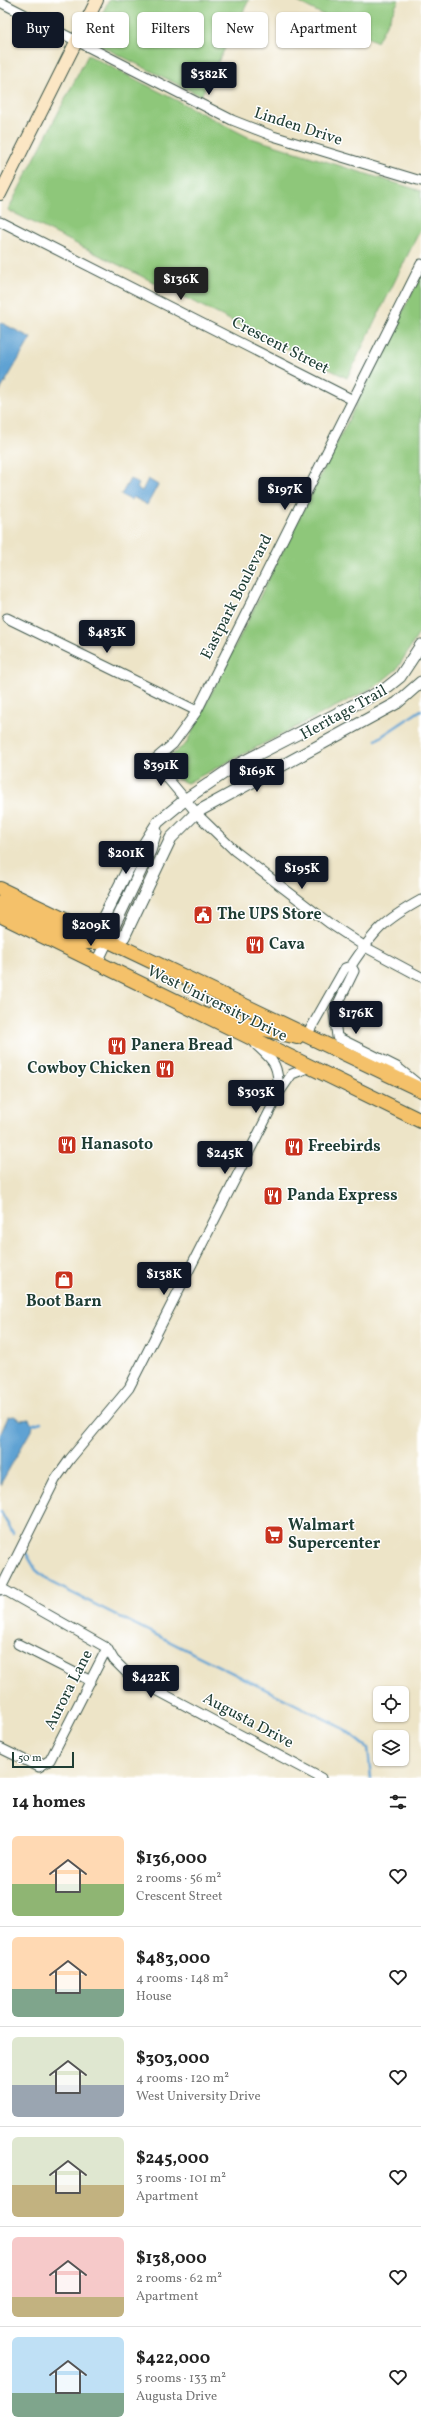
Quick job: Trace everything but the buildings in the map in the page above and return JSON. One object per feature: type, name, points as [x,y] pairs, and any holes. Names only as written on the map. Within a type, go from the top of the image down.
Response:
[{"type":"main road","points":[[91,12],[97,0]]},
{"type":"main road","points":[[0,194],[73,48]]},
{"type":"main road","name":"West University Drive","points":[[0,890],[101,936],[421,1090]]},
{"type":"main road","points":[[0,903],[85,942],[96,942],[101,936],[124,937],[139,947],[239,994],[247,1006]]},
{"type":"main road","name":"West University Drive","points":[[0,915],[96,964],[421,1121]]},
{"type":"main road","points":[[96,964],[117,965],[245,1023],[324,1043]]},
{"type":"street","name":"Linden Drive","points":[[0,2],[72,38]]},
{"type":"street","name":"Linden Drive","points":[[92,48],[232,120],[273,136],[421,181]]},
{"type":"street","name":"Crescent Street","points":[[0,221],[353,400]]},
{"type":"street","name":"Eastpark Boulevard","points":[[186,799],[153,761],[173,744],[184,732],[196,711],[421,264]]},
{"type":"street","points":[[7,618],[196,711]]},
{"type":"street","name":"Heritage Trail","points":[[96,964],[101,936],[150,851],[162,818],[186,799],[233,767],[385,689],[400,677],[421,645]]},
{"type":"street","name":"Heritage Trail","points":[[124,937],[171,838],[197,812],[397,703],[421,682]]},
{"type":"street","points":[[186,799],[235,851],[329,923],[364,946],[421,977]]},
{"type":"street","points":[[306,1035],[345,968],[351,966],[364,946],[384,923],[421,900]]},
{"type":"street","points":[[351,966],[354,971],[334,1012],[337,1037],[397,1067],[421,1086]]},
{"type":"street","points":[[247,1037],[274,1062],[278,1075],[279,1093]]},
{"type":"street","points":[[0,1589],[55,1480],[70,1459],[129,1388],[279,1093],[292,1074],[310,1067]]},
{"type":"street","name":"Augusta Drive","points":[[0,1589],[107,1648],[114,1660],[130,1676],[321,1778]]},
{"type":"street","points":[[18,1644],[91,1680]]},
{"type":"street","name":"Aurora Lane","points":[[0,1748],[38,1767],[45,1764],[53,1754],[107,1648]]},
{"type":"green space","points":[[109,0],[249,0],[243,12],[212,12],[212,48],[225,48],[201,96],[105,48],[129,48],[129,12],[103,12]]},
{"type":"green space","points":[[294,0],[399,0],[377,42],[371,39],[371,12],[318,12]]},
{"type":"green space","points":[[88,55],[248,137],[421,191],[421,228],[347,378],[8,210]]},
{"type":"green space","points":[[421,275],[421,630],[397,669],[376,686],[187,783],[175,778],[165,760],[186,744]]},
{"type":"water","points":[[0,322],[31,338],[0,391]]},
{"type":"water","points":[[130,479],[139,484],[137,488],[142,491],[148,479],[158,485],[147,505],[133,497],[131,500],[121,495]]},
{"type":"water","points":[[14,1416],[21,1420],[29,1419],[33,1427],[0,1485],[0,1435],[8,1417]]},
{"type":"waterway","points":[[376,740],[421,710]]},
{"type":"waterway","points":[[31,1425],[41,1422]]},
{"type":"waterway","points":[[0,1511],[13,1533]]},
{"type":"waterway","points":[[26,1553],[36,1570],[50,1582],[343,1728],[368,1748],[371,1778]]},
{"type":"place","name":"The UPS Store","points":[[203,915]]},
{"type":"place","name":"Cava","points":[[255,945]]},
{"type":"place","name":"Panera Bread","points":[[117,1046]]},
{"type":"place","name":"Cowboy Chicken","points":[[165,1069]]},
{"type":"place","name":"Hanasoto","points":[[67,1145]]},
{"type":"place","name":"Freebirds","points":[[294,1147]]},
{"type":"place","name":"Panda Express","points":[[273,1196]]},
{"type":"place","name":"Boot Barn","points":[[64,1280]]},
{"type":"place","name":"Walmart Supercenter","points":[[274,1535]]}]
